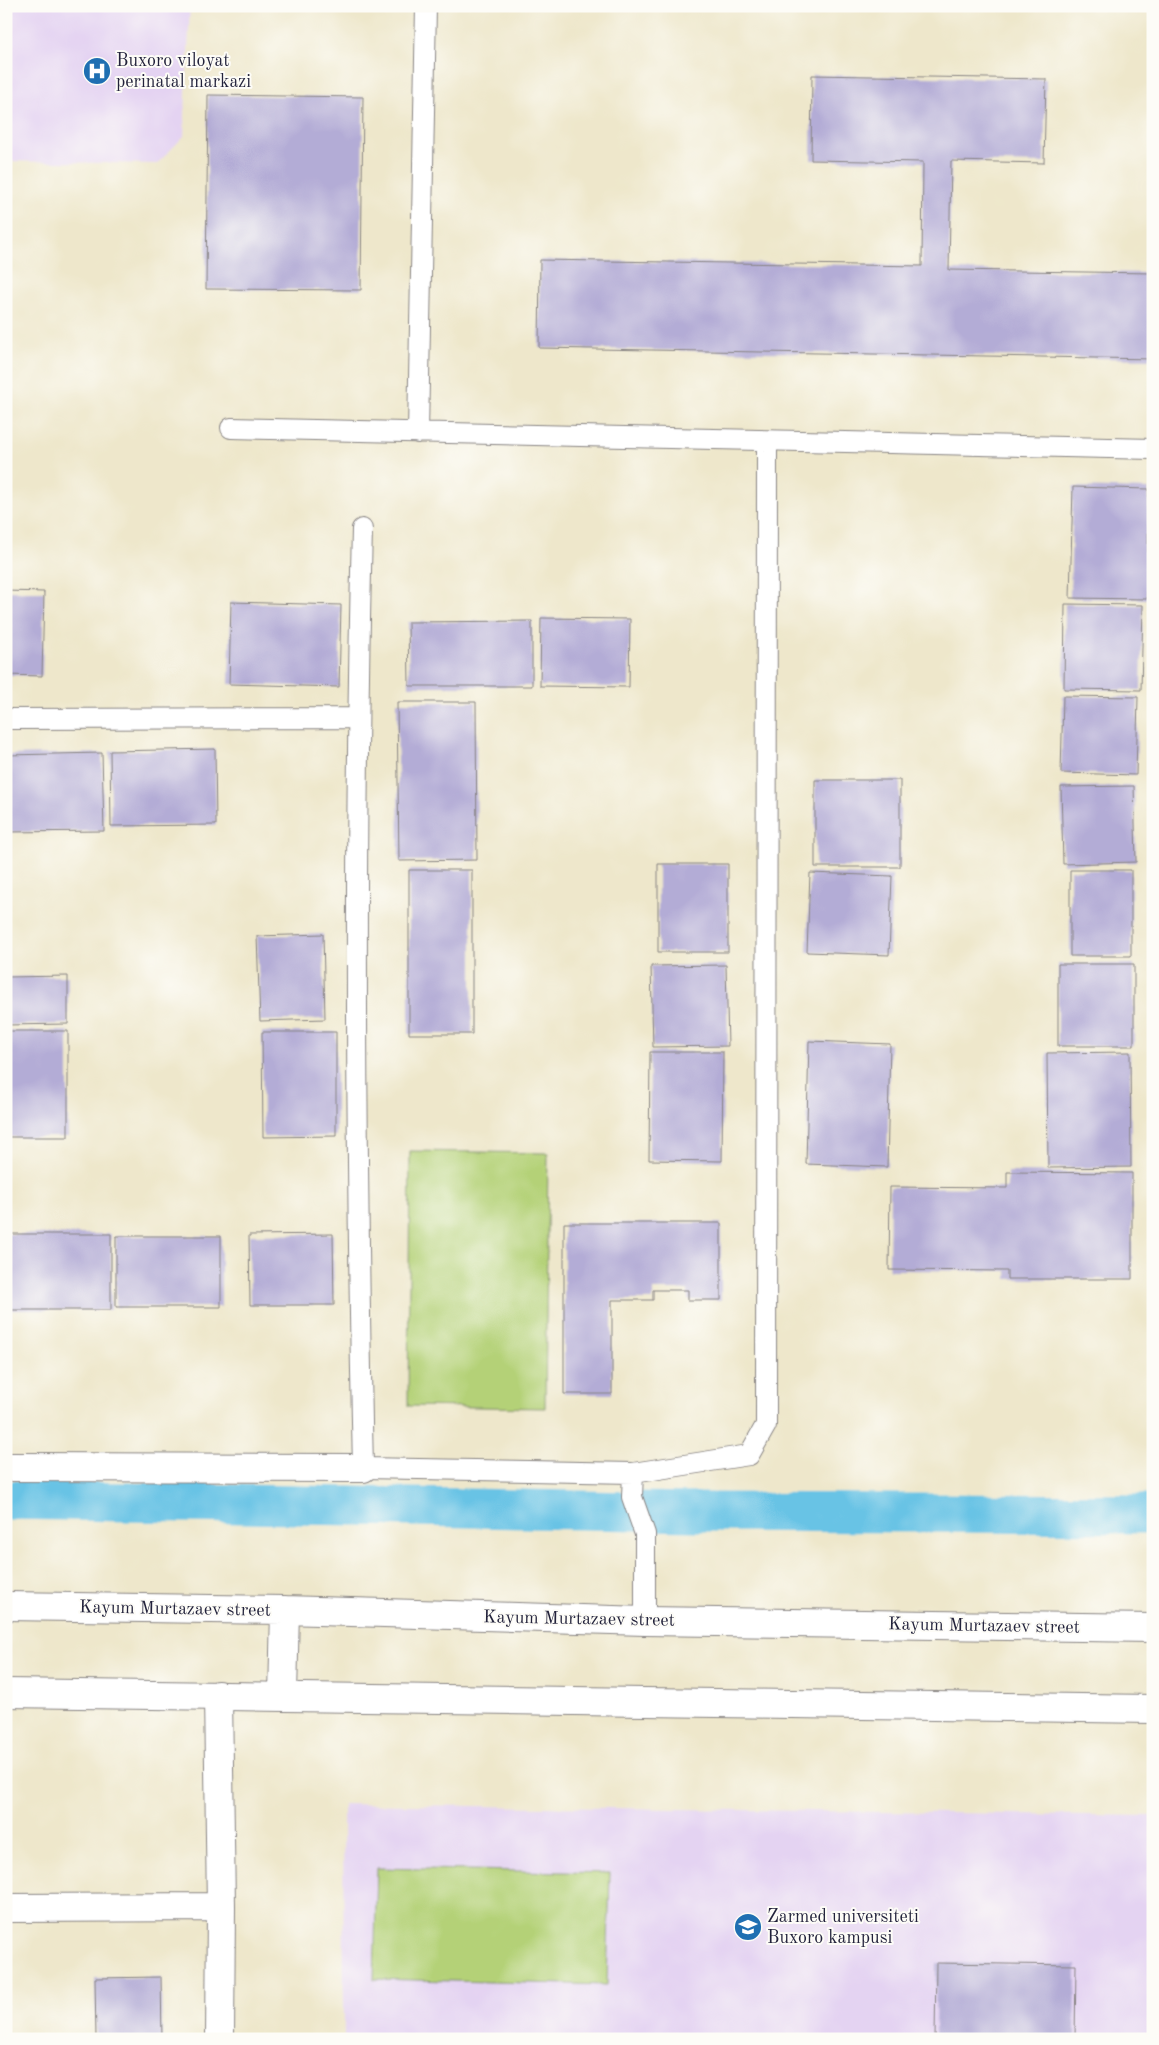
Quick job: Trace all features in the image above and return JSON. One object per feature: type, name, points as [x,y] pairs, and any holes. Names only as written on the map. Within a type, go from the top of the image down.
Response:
[{"type":"street","points":[[6,1467],[364,1468]]},
{"type":"street","name":"Kayum Murtazaev street","points":[[6,1606],[285,1610],[645,1621],[1153,1628]]},
{"type":"street","points":[[283,1696],[285,1610]]},
{"type":"street","points":[[6,1693],[1153,1709]]},
{"type":"street","points":[[218,1695],[221,1907],[220,2039]]},
{"type":"street","points":[[6,1908],[221,1907]]},
{"type":"lane","points":[[418,433],[426,6]]},
{"type":"lane","points":[[231,428],[1153,449]]},
{"type":"lane","points":[[362,529],[357,718],[357,1218],[364,1468],[633,1473],[749,1455],[766,1425],[768,441]]},
{"type":"lane","points":[[6,719],[357,718]]},
{"type":"lane","points":[[633,1473],[632,1497],[645,1534],[645,1621]]},
{"type":"shaded area","name":"Buxoro viloyat perinatal markazi","points":[[6,6],[190,6],[184,136],[157,164],[6,161]]},
{"type":"shaded area","name":"Zarmed universiteti Buxoro kampusi","points":[[343,1804],[1153,1816],[1153,2039],[344,2039]]},
{"type":"green space","points":[[410,1151],[548,1153],[545,1408],[408,1406]]},
{"type":"green space","points":[[377,1868],[610,1873],[607,1985],[374,1979]]},
{"type":"building","points":[[812,75],[1046,79],[1044,163],[951,161],[949,270],[1153,273],[1153,359],[539,348],[540,260],[922,266],[923,162],[811,160]]},
{"type":"building","points":[[208,95],[363,97],[361,290],[206,289]]},
{"type":"building","points":[[1073,487],[1149,489],[1147,599],[1070,598]]},
{"type":"building","points":[[6,591],[44,592],[42,676],[6,675]]},
{"type":"building","points":[[231,602],[341,605],[339,687],[229,684]]},
{"type":"building","points":[[1065,604],[1143,605],[1141,690],[1064,689]]},
{"type":"building","points":[[541,618],[630,619],[629,687],[540,686]]},
{"type":"building","points":[[532,621],[532,686],[409,686],[408,622]]},
{"type":"building","points":[[1063,696],[1138,697],[1136,775],[1061,773]]},
{"type":"building","points":[[397,702],[476,702],[477,860],[399,861]]},
{"type":"building","points":[[215,749],[216,825],[111,826],[110,751]]},
{"type":"building","points":[[102,753],[104,831],[6,832],[6,755]]},
{"type":"building","points":[[815,780],[900,780],[900,867],[815,867]]},
{"type":"building","points":[[1134,786],[1136,862],[1063,864],[1061,787]]},
{"type":"building","points":[[658,864],[728,864],[728,952],[658,952]]},
{"type":"building","points":[[409,870],[472,870],[472,1034],[409,1034]]},
{"type":"building","points":[[1070,870],[1131,870],[1131,956],[1070,956]]},
{"type":"building","points":[[810,873],[892,876],[889,955],[807,952]]},
{"type":"building","points":[[323,934],[325,1019],[260,1021],[257,936]]},
{"type":"building","points":[[1058,964],[1134,964],[1134,1046],[1058,1046]]},
{"type":"building","points":[[726,965],[728,1046],[653,1047],[651,966]]},
{"type":"building","points":[[68,976],[68,1024],[6,1025],[6,977]]},
{"type":"building","points":[[6,1031],[68,1031],[68,1137],[6,1137]]},
{"type":"building","points":[[262,1032],[336,1032],[336,1136],[263,1137]]},
{"type":"building","points":[[809,1041],[890,1044],[887,1167],[806,1164]]},
{"type":"building","points":[[650,1052],[723,1052],[722,1161],[649,1160]]},
{"type":"building","points":[[1130,1052],[1131,1167],[1048,1168],[1047,1053]]},
{"type":"building","points":[[1007,1172],[1132,1173],[1132,1279],[1007,1279],[1007,1271],[889,1270],[890,1187],[1007,1188]]},
{"type":"building","points":[[564,1223],[721,1223],[721,1300],[688,1300],[688,1290],[653,1290],[653,1300],[612,1300],[612,1394],[564,1394]]},
{"type":"building","points":[[6,1234],[111,1234],[111,1310],[6,1310]]},
{"type":"building","points":[[333,1234],[334,1305],[250,1305],[249,1235]]},
{"type":"building","points":[[116,1236],[221,1236],[221,1307],[116,1307]]},
{"type":"building","points":[[936,1963],[1076,1965],[1075,2039],[935,2039]]},
{"type":"building","points":[[161,1977],[162,2039],[96,2039],[95,1978]]},
{"type":"waterway","points":[[6,1500],[695,1512],[1153,1514]]},
{"type":"place","name":"Buxoro viloyat perinatal markazi","points":[[97,71]]},
{"type":"place","name":"Zarmed universiteti Buxoro kampusi","points":[[748,1927]]}]
